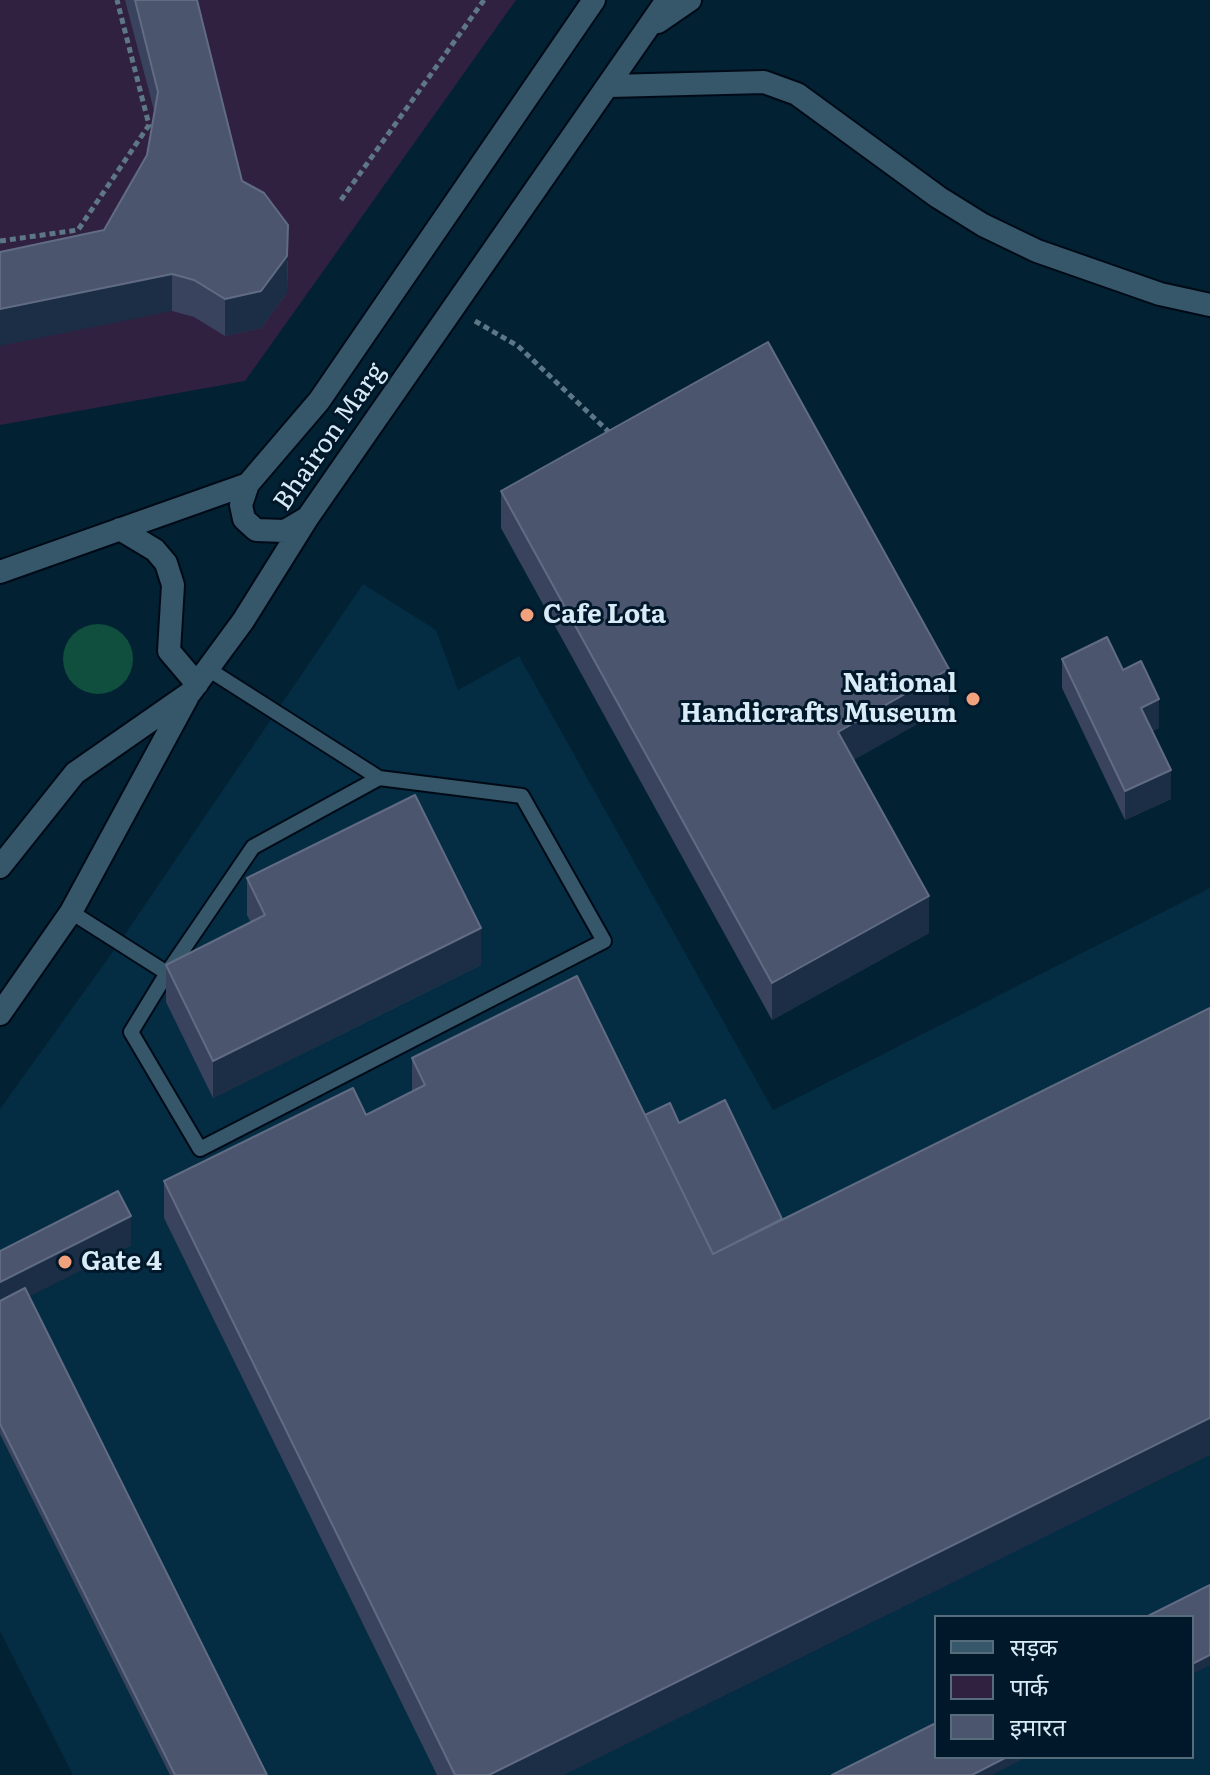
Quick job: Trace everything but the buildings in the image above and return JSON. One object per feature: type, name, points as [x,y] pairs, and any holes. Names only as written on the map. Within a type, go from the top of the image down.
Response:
[{"type":"main road","name":"Bhairon Marg","points":[[0,572],[248,484],[319,401],[594,0]]},
{"type":"main road","name":"Bhairon Marg","points":[[0,867],[75,773],[198,682],[243,621],[308,517],[667,0]]},
{"type":"main road","points":[[645,31],[690,0]]},
{"type":"main road","points":[[610,86],[764,82],[797,94],[983,225],[1037,251],[1160,294],[1210,305]]},
{"type":"main road","points":[[248,484],[241,505],[244,519],[256,530],[285,531],[308,517]]},
{"type":"main road","points":[[0,1014],[71,912],[198,682],[169,651],[173,585],[166,563],[155,550],[120,529]]},
{"type":"lane","points":[[198,682],[379,778],[522,796],[604,941],[200,1149],[131,1032],[167,973],[253,847],[379,778]]},
{"type":"lane","points":[[71,912],[167,973]]},
{"type":"path","points":[[0,241],[78,230],[149,125],[117,0]]},
{"type":"path","points":[[341,200],[484,0]]},
{"type":"path","points":[[453,309],[518,346],[621,444]]},
{"type":"shaded area","points":[[363,584],[436,630],[458,690],[519,656],[773,1110],[1210,888],[1210,1775],[73,1775],[0,1631],[0,1109],[119,943]]},
{"type":"shaded area","points":[[98,624],[123,634],[133,659],[123,684],[98,694],[73,684],[63,659],[73,634]]},
{"type":"green space","points":[[0,0],[516,0],[245,381],[0,425]]},
{"type":"place","name":"Cafe Lota","points":[[527,615]]},
{"type":"place","name":"National Handicrafts Museum","points":[[973,699]]},
{"type":"place","name":"Gate 4","points":[[65,1262]]}]
